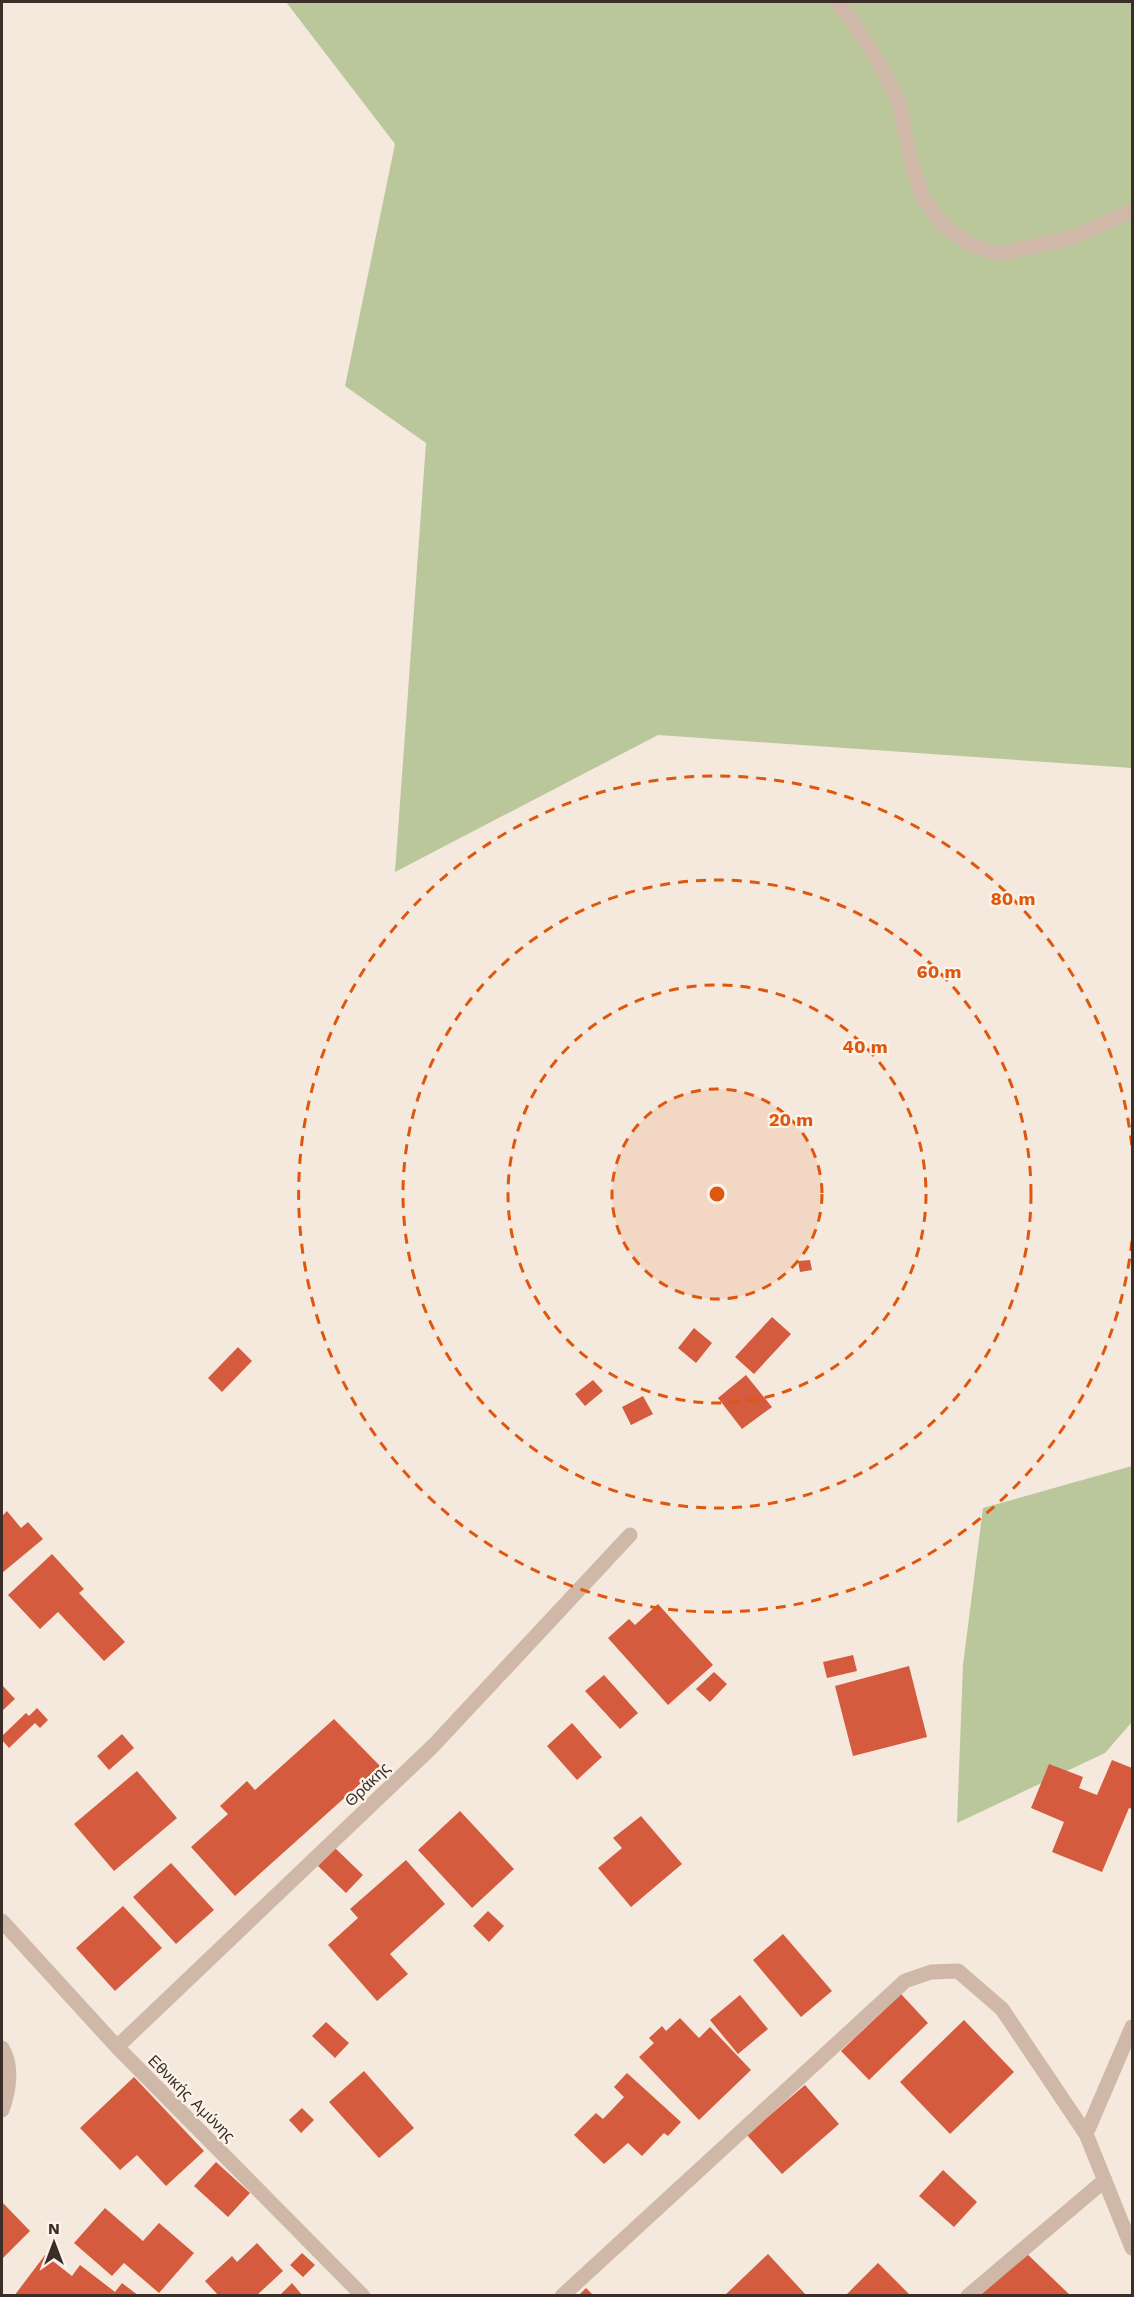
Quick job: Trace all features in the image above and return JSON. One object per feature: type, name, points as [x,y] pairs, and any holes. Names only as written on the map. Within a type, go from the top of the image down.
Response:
[{"type":"street","points":[[837,2],[851,19],[881,66],[899,103],[910,156],[923,198],[942,224],[968,243],[997,254],[1071,238],[1132,211]]},
{"type":"street","name":"Θράκης","points":[[117,2047],[433,1746],[630,1535]]},
{"type":"street","name":"Εθνικής Αμύνης","points":[[2,1920],[117,2047],[363,2295]]},
{"type":"street","points":[[2,1944],[13,1933]]},
{"type":"street","points":[[562,2295],[905,1981],[931,1972],[958,1971],[1002,2009],[1086,2134],[1132,2248]]},
{"type":"street","points":[[1086,2134],[1132,2027]]},
{"type":"street","points":[[2,2048],[9,2083],[2,2110]]},
{"type":"street","points":[[968,2295],[1105,2180]]},
{"type":"green space","points":[[286,2],[1132,2],[1132,768],[658,735],[395,872],[426,443],[345,386],[395,144]]},
{"type":"green space","points":[[1132,1466],[1132,1722],[1105,1753],[957,1823],[963,1665],[983,1508]]},
{"type":"building","points":[[810,1260],[812,1270],[800,1272],[798,1261]]},
{"type":"building","points":[[772,1317],[791,1334],[754,1374],[735,1357]]},
{"type":"building","points":[[694,1328],[712,1343],[696,1363],[678,1348]]},
{"type":"building","points":[[238,1347],[252,1361],[222,1392],[208,1378]]},
{"type":"building","points":[[746,1375],[772,1407],[742,1429],[718,1398]]},
{"type":"building","points":[[593,1380],[603,1391],[585,1406],[575,1394]]},
{"type":"building","points":[[643,1396],[653,1414],[631,1425],[622,1407]]},
{"type":"building","points":[[7,1511],[21,1528],[28,1522],[43,1539],[2,1573],[2,1516]]},
{"type":"building","points":[[52,1554],[84,1589],[79,1593],[125,1642],[104,1661],[58,1612],[40,1629],[8,1595]]},
{"type":"building","points":[[658,1604],[713,1665],[668,1705],[608,1638],[629,1619],[635,1625]]},
{"type":"building","points":[[853,1655],[857,1671],[827,1678],[823,1662]]},
{"type":"building","points":[[909,1666],[927,1737],[853,1756],[835,1686]]},
{"type":"building","points":[[714,1672],[727,1684],[710,1702],[696,1689]]},
{"type":"building","points":[[604,1675],[638,1713],[620,1729],[585,1691]]},
{"type":"building","points":[[2,1685],[15,1699],[2,1711]]},
{"type":"building","points":[[37,1708],[48,1720],[40,1728],[35,1723],[9,1748],[2,1740],[2,1736],[26,1713],[29,1716]]},
{"type":"building","points":[[334,1719],[380,1766],[235,1896],[191,1847],[228,1814],[220,1806],[247,1781],[255,1790]]},
{"type":"building","points":[[572,1723],[602,1757],[577,1780],[547,1746]]},
{"type":"building","points":[[122,1734],[134,1748],[109,1770],[97,1756]]},
{"type":"building","points":[[1112,1760],[1132,1768],[1132,1809],[1129,1808],[1102,1872],[1052,1852],[1064,1822],[1031,1808],[1049,1764],[1083,1777],[1079,1788],[1097,1795]]},
{"type":"building","points":[[137,1771],[177,1818],[114,1871],[74,1824]]},
{"type":"building","points":[[460,1811],[514,1869],[472,1908],[418,1850]]},
{"type":"building","points":[[641,1816],[682,1864],[631,1907],[598,1868],[622,1848],[613,1838]]},
{"type":"building","points":[[335,1848],[363,1875],[346,1893],[318,1866]]},
{"type":"building","points":[[406,1860],[445,1904],[390,1954],[408,1974],[377,2001],[328,1945],[358,1918],[350,1909]]},
{"type":"building","points":[[171,1863],[214,1910],[176,1944],[133,1897]]},
{"type":"building","points":[[123,1906],[162,1948],[115,1991],[76,1948]]},
{"type":"building","points":[[488,1911],[504,1926],[489,1942],[473,1926]]},
{"type":"building","points":[[783,1934],[832,1991],[801,2017],[753,1960]]},
{"type":"building","points":[[901,1994],[928,2023],[869,2080],[841,2051]]},
{"type":"building","points":[[740,1995],[768,2029],[738,2054],[710,2020]]},
{"type":"building","points":[[680,2018],[699,2038],[710,2027],[751,2070],[699,2120],[639,2057],[654,2043],[649,2038],[662,2026],[666,2031]]},
{"type":"building","points":[[964,2020],[1014,2072],[950,2134],[900,2082]]},
{"type":"building","points":[[326,2022],[349,2043],[335,2058],[312,2036]]},
{"type":"building","points":[[364,2071],[414,2128],[379,2158],[329,2102]]},
{"type":"building","points":[[627,2073],[681,2122],[668,2136],[664,2133],[642,2156],[628,2143],[604,2164],[574,2135],[596,2113],[603,2119],[624,2097],[614,2087]]},
{"type":"building","points":[[134,2077],[204,2151],[166,2186],[137,2155],[120,2170],[80,2128]]},
{"type":"building","points":[[805,2085],[839,2124],[782,2174],[747,2135]]},
{"type":"building","points":[[302,2108],[314,2120],[301,2133],[289,2120]]},
{"type":"building","points":[[216,2162],[250,2193],[228,2217],[194,2186]]},
{"type":"building","points":[[943,2170],[977,2202],[954,2227],[919,2196]]},
{"type":"building","points":[[2,2202],[30,2231],[2,2259]]},
{"type":"building","points":[[105,2208],[143,2241],[159,2223],[194,2253],[159,2293],[124,2263],[112,2276],[74,2243]]},
{"type":"building","points":[[257,2243],[283,2271],[256,2296],[219,2296],[205,2281],[232,2256],[237,2262]]},
{"type":"building","points":[[1023,2250],[1071,2296],[979,2296]]},
{"type":"building","points":[[302,2253],[315,2265],[303,2277],[290,2265]]},
{"type":"building","points":[[768,2254],[807,2296],[724,2296]]},
{"type":"building","points":[[45,2255],[72,2276],[80,2265],[115,2292],[122,2283],[139,2296],[14,2296]]},
{"type":"building","points":[[878,2263],[911,2296],[845,2296]]},
{"type":"building","points":[[292,2283],[303,2296],[279,2296]]},
{"type":"building","points":[[586,2288],[594,2296],[578,2296]]}]
